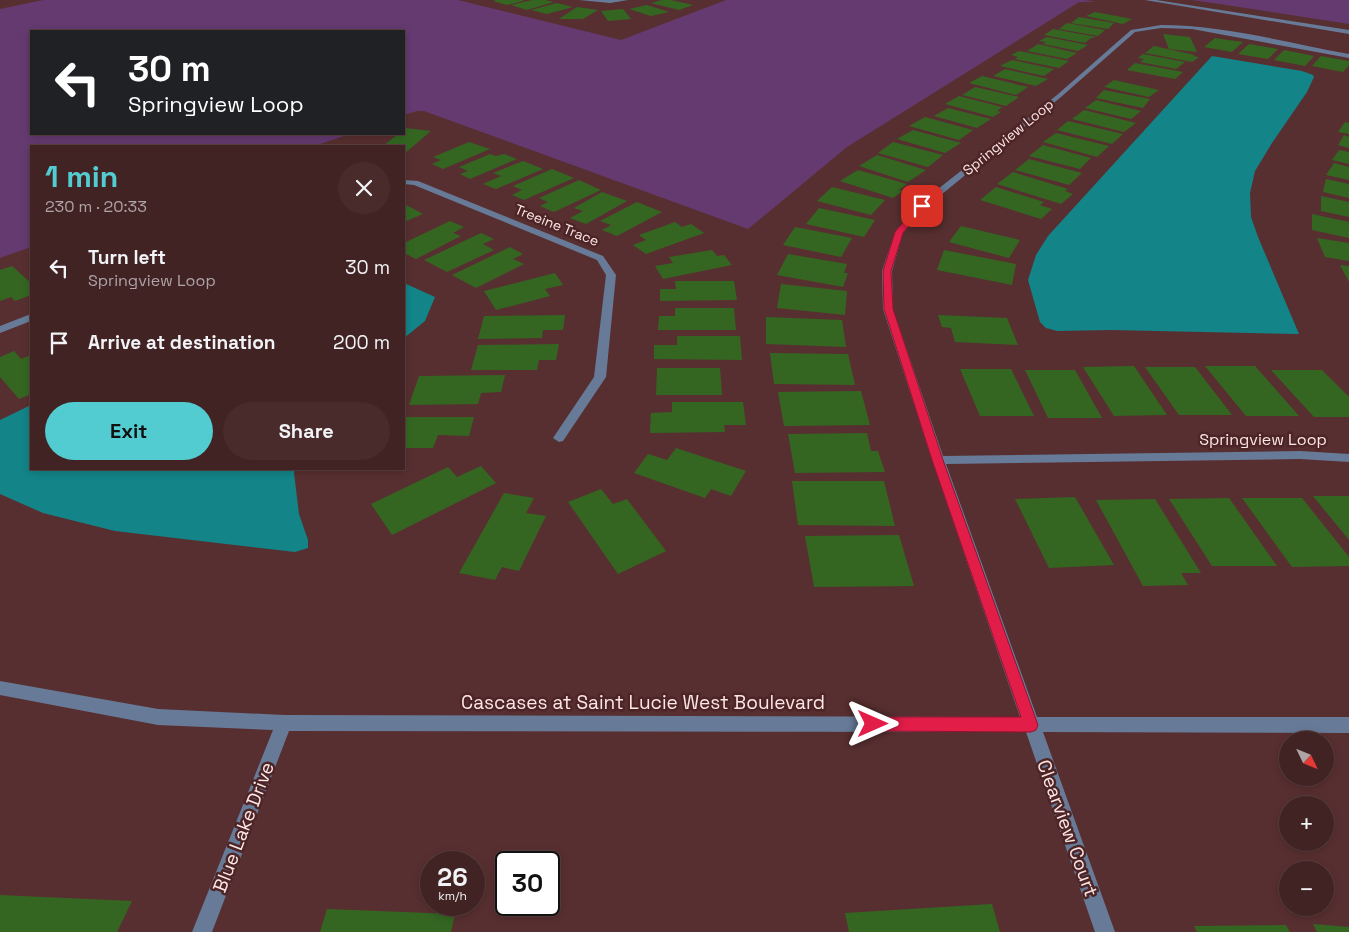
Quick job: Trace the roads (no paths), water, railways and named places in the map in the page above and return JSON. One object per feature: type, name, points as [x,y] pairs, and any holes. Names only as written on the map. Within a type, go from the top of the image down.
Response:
[{"type":"street","points":[[581,0],[603,2],[626,0]]},
{"type":"street","points":[[1147,0],[1349,32]]},
{"type":"street","name":"Springview Loop","points":[[1031,725],[938,460],[888,309],[887,271],[899,232],[922,206],[1059,96],[1133,31],[1142,28],[1168,27],[1206,30],[1349,56]]},
{"type":"street","name":"Treeine Trace","points":[[405,182],[415,183],[600,258],[611,275],[600,377],[559,438]]},
{"type":"street","points":[[0,330],[30,317]]},
{"type":"street","name":"Springview Loop","points":[[938,460],[1300,455],[1349,458]]},
{"type":"street","name":"Cascases at Saint Lucie West Boulevard","points":[[0,688],[158,717],[284,722],[1349,725]]},
{"type":"street","name":"Blue Lake Drive","points":[[202,932],[284,722]]},
{"type":"street","name":"Clearview Court","points":[[1031,725],[1105,932]]},
{"type":"water","points":[[1212,56],[1302,71],[1314,77],[1307,92],[1255,171],[1250,193],[1251,217],[1299,334],[1111,330],[1057,331],[1046,328],[1040,322],[1028,280],[1036,255],[1048,236]]},
{"type":"water","points":[[405,283],[435,297],[425,321],[405,337]]},
{"type":"water","points":[[30,405],[30,470],[295,470],[299,514],[308,540],[308,548],[295,552],[115,531],[43,513],[0,494],[0,420]]}]
